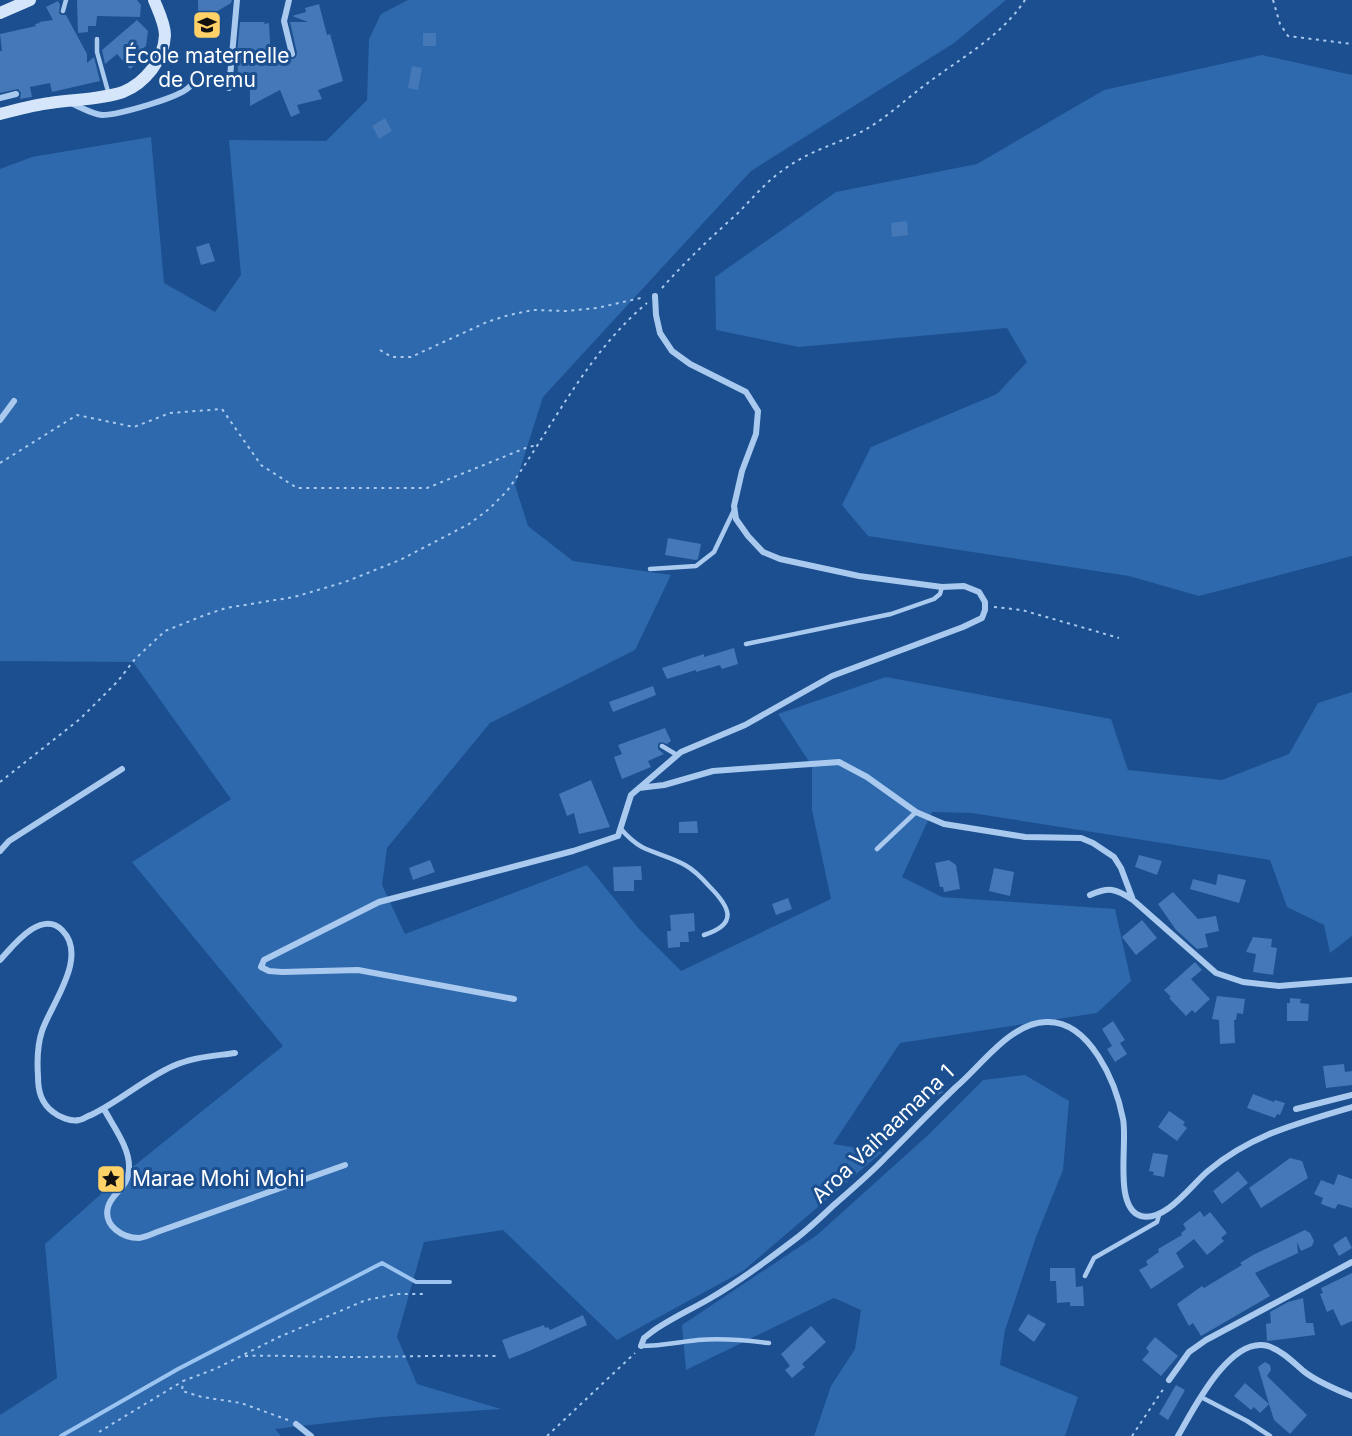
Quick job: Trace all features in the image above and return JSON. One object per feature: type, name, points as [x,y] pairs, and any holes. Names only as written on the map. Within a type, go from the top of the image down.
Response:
[{"type":"main road","points":[[1,13],[30,0]]},
{"type":"main road","points":[[0,114],[124,92],[142,81],[153,69],[161,52],[165,34],[154,0]]},
{"type":"street","points":[[1,13],[14,0]]},
{"type":"street","points":[[229,88],[237,0]]},
{"type":"street","points":[[290,0],[284,21],[292,54]]},
{"type":"street","points":[[65,101],[101,115],[140,107],[180,95],[191,85]]},
{"type":"street","points":[[0,98],[16,94]]},
{"type":"street","points":[[514,999],[358,970],[282,972],[269,971],[261,967],[264,960],[379,902],[607,841],[618,836],[631,795],[677,755],[698,743],[745,725],[832,676],[982,618],[986,607],[979,592],[964,586],[942,587],[859,576],[780,559],[763,552],[736,519],[735,508],[742,471],[756,434],[758,411],[746,392],[690,364],[672,351],[660,333],[656,315],[656,295]]},
{"type":"street","points":[[0,420],[14,400]]},
{"type":"street","points":[[638,788],[664,785],[713,771],[839,762],[867,777],[916,812],[944,824],[1025,837],[1082,838],[1106,850],[1114,857],[1121,868],[1133,900]]},
{"type":"street","points":[[0,850],[9,841],[122,769]]},
{"type":"street","points":[[1089,895],[1104,889],[1118,890],[1133,900],[1216,973],[1243,982],[1279,986],[1352,980]]},
{"type":"street","points":[[0,960],[35,926],[44,924],[62,930],[70,946],[71,960],[68,978],[42,1030],[38,1047],[38,1089],[43,1102],[59,1117],[78,1120],[104,1109],[174,1066],[201,1057],[236,1053]]},
{"type":"street","name":"Aroa Vaihaamana 1","points":[[641,1346],[644,1338],[660,1326],[710,1299],[800,1236],[885,1159],[999,1044],[1023,1029],[1044,1022],[1064,1023],[1084,1037],[1106,1068],[1124,1121],[1124,1182],[1127,1202],[1132,1211],[1140,1215],[1159,1215]]},
{"type":"street","points":[[1296,1109],[1352,1095]]},
{"type":"street","points":[[1159,1215],[1181,1198],[1196,1180],[1248,1143],[1277,1131],[1352,1107]]},
{"type":"street","points":[[104,1109],[122,1143],[130,1166],[128,1180],[108,1206],[107,1215],[111,1225],[119,1233],[127,1236],[140,1238],[345,1165]]},
{"type":"street","points":[[1169,1380],[1189,1352],[1206,1340],[1352,1262]]},
{"type":"street","points":[[1178,1436],[1202,1397],[1230,1359],[1256,1346],[1268,1346],[1309,1375],[1352,1396]]},
{"type":"street","points":[[296,1424],[311,1436]]},
{"type":"lane","points":[[63,11],[66,0]]},
{"type":"lane","points":[[97,39],[97,52],[109,95]]},
{"type":"lane","points":[[650,569],[696,566],[714,552],[735,508]]},
{"type":"lane","points":[[746,644],[891,614],[934,599],[940,594],[942,587]]},
{"type":"lane","points":[[662,746],[677,755]]},
{"type":"lane","points":[[877,849],[916,812]]},
{"type":"lane","points":[[621,829],[631,840],[642,847],[688,866],[723,900],[728,908],[725,925],[704,935]]},
{"type":"lane","points":[[1085,1276],[1094,1258],[1157,1222],[1159,1215]]},
{"type":"lane","points":[[641,1346],[722,1339],[769,1343]]},
{"type":"lane","points":[[1202,1397],[1270,1436]]},
{"type":"path","points":[[0,782],[80,719],[118,681],[135,658],[165,631],[226,608],[294,597],[345,582],[400,560],[470,524],[507,491],[594,360],[612,337],[656,295],[712,235],[790,165],[863,130],[890,113],[993,36],[1025,0]]},
{"type":"path","points":[[1273,0],[1280,24],[1288,36],[1352,44]]},
{"type":"path","points":[[380,350],[392,357],[411,357],[487,322],[509,315],[533,310],[566,311],[597,308],[656,295]]},
{"type":"path","points":[[0,463],[77,415],[134,427],[170,413],[222,409],[261,465],[297,488],[427,488],[538,445]]},
{"type":"path","points":[[986,607],[1022,610],[1119,638]]},
{"type":"path","points":[[99,1432],[183,1381],[366,1300],[397,1294],[427,1294]]},
{"type":"path","points":[[547,1436],[641,1346]]},
{"type":"path","points":[[243,1356],[346,1357],[437,1354],[499,1356]]},
{"type":"path","points":[[1132,1436],[1169,1380]]},
{"type":"path","points":[[183,1381],[182,1391],[202,1397],[241,1403],[296,1424]]},
{"type":"shaded area","points":[[408,0],[1006,0],[954,43],[751,171],[543,397],[515,485],[528,526],[573,561],[671,575],[635,650],[490,723],[387,848],[382,885],[405,934],[587,865],[639,929],[681,971],[831,899],[812,810],[812,766],[778,714],[886,677],[1111,719],[1128,770],[1222,780],[1289,754],[1318,703],[1352,692],[1352,936],[1330,953],[1324,925],[1287,907],[1270,860],[972,813],[932,812],[902,877],[942,897],[1115,909],[1131,981],[1097,1013],[900,1043],[833,1144],[882,1152],[743,1271],[617,1340],[503,1230],[424,1242],[397,1337],[417,1384],[501,1409],[380,1417],[275,1429],[281,1436],[0,1436],[0,1415],[57,1378],[45,1244],[119,1178],[283,1046],[132,862],[231,799],[133,662],[0,661],[0,169],[32,157],[151,137],[164,283],[215,312],[241,275],[229,140],[326,141],[367,100],[369,39],[381,14]]},
{"type":"shaded area","points":[[1262,55],[1352,75],[1352,556],[1199,596],[1129,576],[868,536],[842,505],[871,447],[997,394],[1027,362],[1007,328],[799,347],[716,330],[715,277],[836,192],[977,164],[1104,90]]},
{"type":"shaded area","points":[[1025,1075],[1069,1101],[1063,1170],[1036,1237],[1005,1330],[1000,1365],[1078,1397],[1065,1436],[814,1436],[831,1386],[855,1349],[861,1310],[834,1298],[686,1370],[682,1325],[817,1235],[927,1136],[983,1080]]},
{"type":"building","points":[[77,0],[137,0],[141,5],[140,17],[97,16],[96,26],[88,26],[88,32],[78,33]]},
{"type":"building","name":"École maternelle de Oremu","points":[[198,0],[232,0],[216,12],[216,38],[199,39]]},
{"type":"building","points":[[58,1],[59,13],[66,15],[87,54],[87,63],[94,57],[100,81],[52,92],[50,83],[30,87],[32,97],[20,99],[21,93],[18,89],[0,93],[0,51],[2,51],[0,34],[53,20],[46,7]]},
{"type":"building","points":[[319,4],[343,81],[318,90],[322,99],[297,105],[300,113],[291,117],[280,90],[250,106],[250,75],[238,76],[237,53],[240,22],[269,23],[271,60],[293,59],[297,53],[290,22],[308,22],[292,16],[306,12],[305,8]]},
{"type":"building","points":[[137,20],[148,31],[146,46],[141,50],[143,52],[135,65],[130,69],[117,54],[105,64],[102,50]]},
{"type":"building","points":[[423,33],[436,33],[436,46],[423,46]]},
{"type":"building","points":[[412,66],[422,68],[418,90],[408,88]]},
{"type":"building","points":[[385,118],[392,131],[379,139],[372,126]]},
{"type":"building","points":[[907,221],[908,235],[892,237],[891,223]]},
{"type":"building","points":[[209,243],[215,261],[201,265],[196,247]]},
{"type":"building","points":[[668,538],[701,544],[698,559],[665,555]]},
{"type":"building","points":[[734,648],[738,664],[722,669],[720,665],[667,679],[662,668],[704,654],[704,657]]},
{"type":"building","points":[[653,686],[656,695],[613,712],[609,702]]},
{"type":"building","points":[[665,728],[671,741],[667,744],[661,742],[658,744],[658,749],[664,754],[648,761],[651,767],[622,779],[614,757],[622,754],[618,745]]},
{"type":"building","points":[[591,780],[610,827],[579,834],[574,813],[567,816],[559,794]]},
{"type":"building","points":[[697,821],[698,833],[679,833],[679,822]]},
{"type":"building","points":[[1139,855],[1162,861],[1157,875],[1135,867]]},
{"type":"building","points":[[430,860],[435,872],[413,880],[409,868]]},
{"type":"building","points":[[949,860],[956,865],[960,889],[944,892],[943,887],[940,887],[935,863]]},
{"type":"building","points":[[641,866],[642,880],[634,880],[634,891],[614,891],[613,867]]},
{"type":"building","points":[[994,868],[1014,872],[1010,896],[989,891]]},
{"type":"building","points":[[1218,874],[1246,880],[1239,903],[1190,889],[1193,879],[1216,885]]},
{"type":"building","points":[[1173,892],[1198,919],[1216,916],[1219,931],[1205,934],[1208,947],[1197,949],[1176,930],[1158,904]]},
{"type":"building","points":[[788,898],[792,909],[776,915],[772,904]]},
{"type":"building","points":[[694,913],[695,931],[688,932],[689,942],[680,942],[680,947],[668,948],[667,931],[671,931],[670,915]]},
{"type":"building","points":[[1142,920],[1157,938],[1136,955],[1122,937]]},
{"type":"building","points":[[1253,937],[1272,939],[1271,947],[1277,948],[1273,975],[1253,972],[1256,954],[1246,952]]},
{"type":"building","points":[[1195,962],[1202,970],[1191,979],[1210,999],[1195,1013],[1192,1010],[1186,1016],[1164,990]]},
{"type":"building","points":[[1217,996],[1245,999],[1243,1014],[1237,1013],[1236,1020],[1234,1020],[1235,1043],[1220,1044],[1219,1020],[1212,1019]]},
{"type":"building","points":[[1290,998],[1301,999],[1300,1003],[1309,1004],[1308,1021],[1287,1021],[1287,1003],[1290,1003]]},
{"type":"building","points":[[1113,1021],[1125,1040],[1120,1043],[1127,1054],[1115,1062],[1107,1049],[1112,1046],[1102,1029]]},
{"type":"building","points":[[1344,1064],[1345,1072],[1352,1071],[1352,1085],[1326,1088],[1323,1066]]},
{"type":"building","points":[[938,1083],[943,1092],[930,1100],[925,1091]]},
{"type":"building","points":[[1253,1094],[1274,1102],[1275,1100],[1285,1103],[1280,1115],[1277,1114],[1275,1118],[1247,1108]]},
{"type":"building","points":[[1169,1111],[1185,1122],[1183,1125],[1187,1128],[1177,1141],[1158,1127]]},
{"type":"building","points":[[1153,1153],[1168,1155],[1164,1177],[1153,1175],[1154,1172],[1149,1171]]},
{"type":"building","points":[[1290,1158],[1302,1161],[1308,1178],[1261,1208],[1249,1188]]},
{"type":"building","points":[[1238,1171],[1248,1183],[1222,1204],[1213,1191]]},
{"type":"building","points":[[1338,1174],[1352,1179],[1352,1208],[1338,1204],[1335,1209],[1321,1204],[1323,1198],[1314,1194],[1321,1180],[1334,1185]]},
{"type":"building","points":[[1200,1211],[1204,1217],[1210,1212],[1227,1233],[1221,1238],[1224,1241],[1207,1255],[1194,1239],[1176,1253],[1184,1267],[1151,1289],[1139,1270],[1148,1265],[1146,1261],[1159,1252],[1158,1249],[1182,1235],[1181,1233],[1186,1229],[1183,1224]]},
{"type":"building","points":[[1305,1230],[1310,1233],[1314,1241],[1312,1246],[1301,1251],[1297,1242],[1298,1253],[1255,1273],[1270,1296],[1201,1336],[1193,1323],[1189,1326],[1177,1304],[1202,1286],[1204,1288],[1242,1265],[1240,1263],[1253,1255]]},
{"type":"building","points":[[1346,1236],[1352,1248],[1339,1256],[1333,1245]]},
{"type":"building","points":[[1050,1268],[1075,1268],[1076,1287],[1083,1286],[1084,1306],[1070,1306],[1070,1302],[1057,1303],[1056,1281],[1050,1281]]},
{"type":"building","points":[[1352,1273],[1352,1321],[1341,1326],[1333,1309],[1327,1312],[1320,1294],[1323,1293],[1321,1288]]},
{"type":"building","points":[[1303,1298],[1306,1323],[1313,1323],[1315,1335],[1267,1341],[1266,1324],[1271,1323],[1270,1312],[1288,1302]]},
{"type":"building","points":[[1028,1314],[1046,1324],[1034,1342],[1018,1330]]},
{"type":"building","points":[[583,1315],[587,1325],[509,1359],[502,1340],[544,1325],[550,1330]]},
{"type":"building","points":[[811,1326],[826,1342],[802,1364],[805,1367],[792,1378],[785,1370],[790,1366],[781,1354]]},
{"type":"building","points":[[1155,1337],[1178,1356],[1161,1376],[1142,1360],[1149,1352],[1146,1348]]},
{"type":"building","points":[[1265,1362],[1270,1365],[1271,1370],[1267,1376],[1307,1415],[1290,1434],[1274,1420],[1258,1367]]},
{"type":"building","points":[[1245,1383],[1269,1404],[1260,1413],[1254,1407],[1251,1410],[1234,1396]]},
{"type":"building","points":[[1176,1385],[1185,1390],[1168,1420],[1159,1414]]},
{"type":"waterway","points":[[61,1436],[178,1369],[382,1263],[416,1282],[450,1282]]},
{"type":"place","name":"École maternelle de Oremu","points":[[207,25]]},
{"type":"place","name":"Marae Mohi Mohi","points":[[111,1179]]}]
